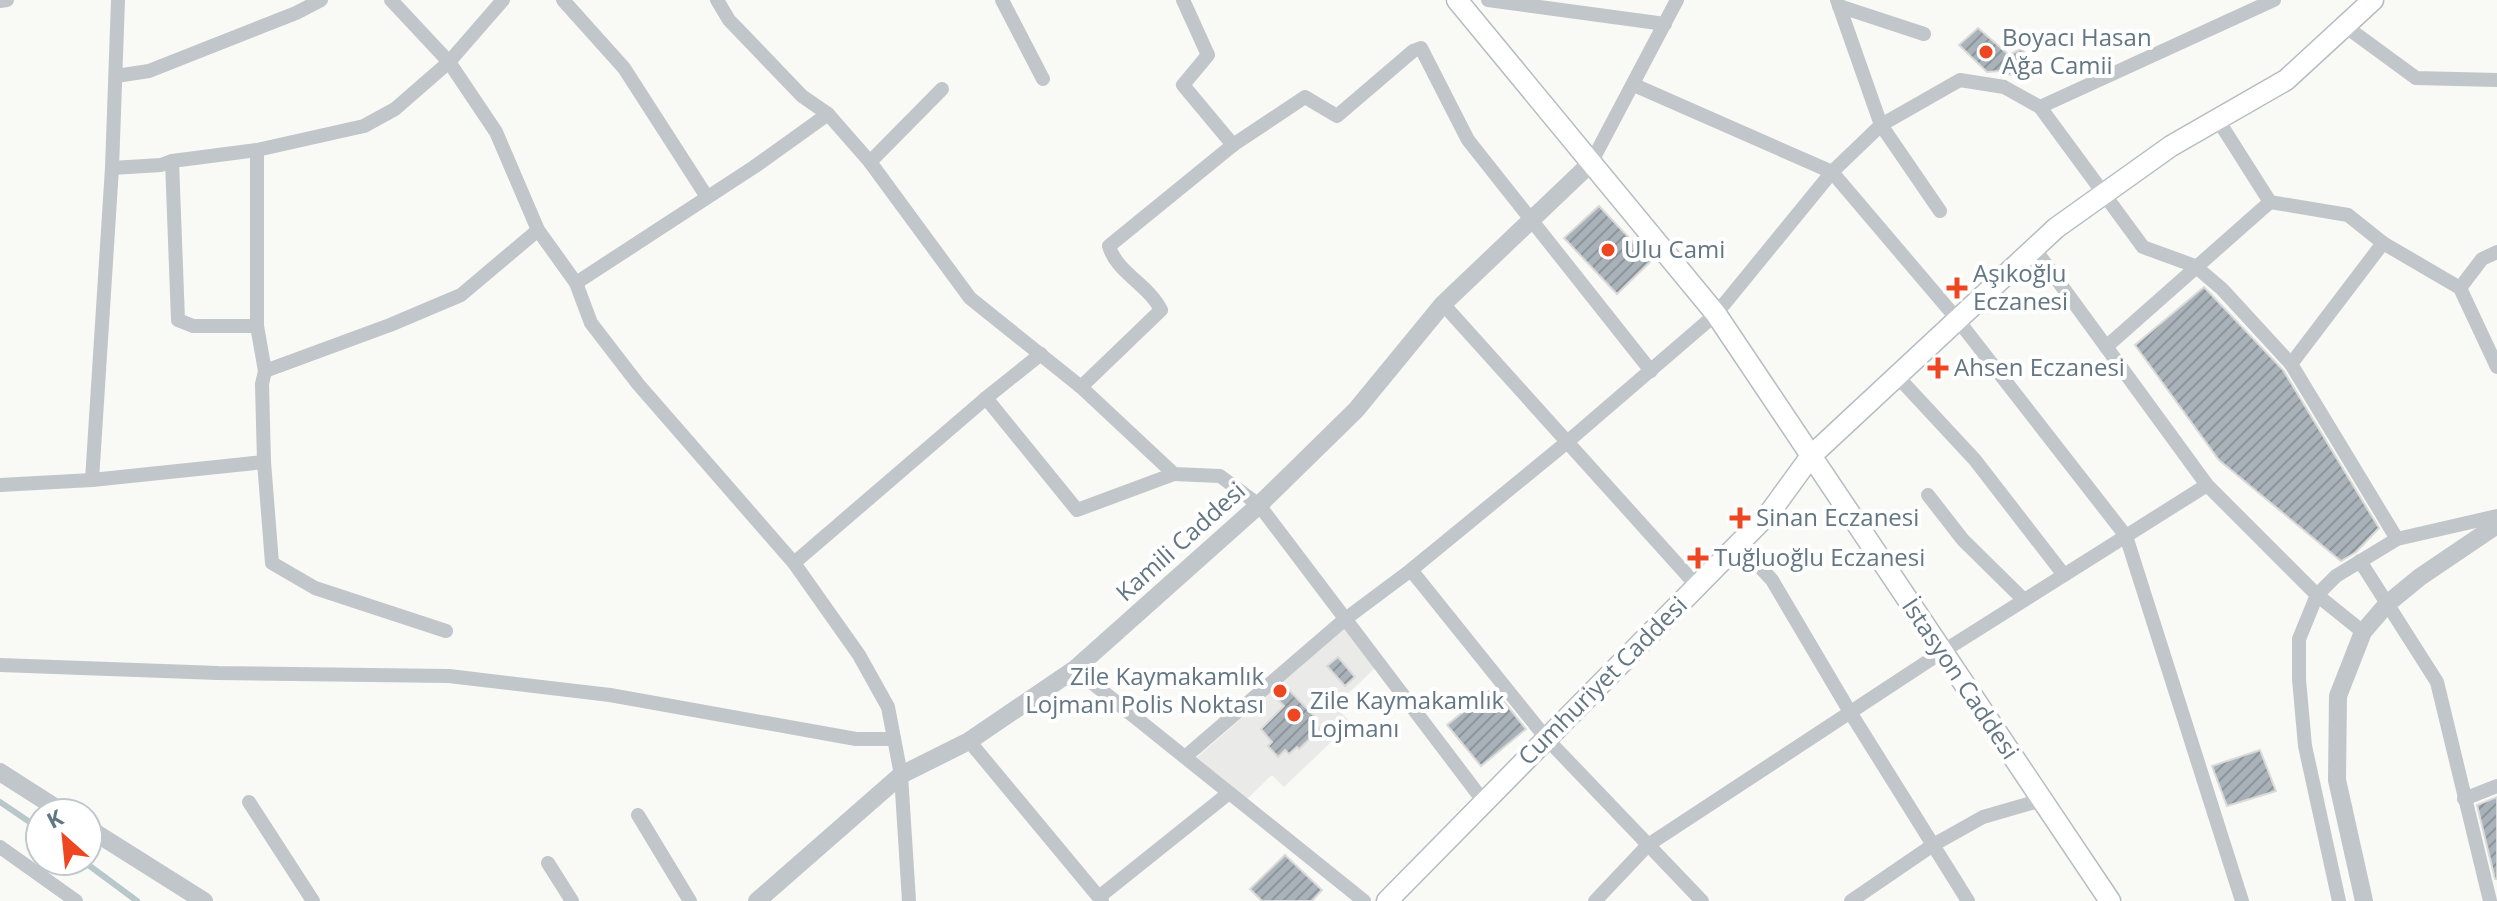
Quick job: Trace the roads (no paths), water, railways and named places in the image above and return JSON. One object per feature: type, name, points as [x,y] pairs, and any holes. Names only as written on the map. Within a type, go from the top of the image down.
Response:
[{"type":"main road","name":"İstasyon Caddesi","points":[[1457,0],[1716,314],[2110,901]]},
{"type":"main road","name":"Cumhuriyet Caddesi","points":[[1387,901],[1771,511],[1811,456],[2034,248],[2056,228],[2171,146],[2286,80],[2373,0]]},
{"type":"street","points":[[0,1],[7,0]]},
{"type":"street","points":[[92,480],[112,168],[118,0]]},
{"type":"street","points":[[116,76],[149,71],[296,13],[321,0]]},
{"type":"street","points":[[391,0],[449,62],[496,132],[538,230],[576,283],[591,323],[628,372],[794,563],[859,655],[888,707],[901,775],[909,901]]},
{"type":"street","points":[[112,168],[161,165],[257,150],[364,126],[395,109],[449,62],[503,0]]},
{"type":"street","points":[[563,0],[624,68],[707,197]]},
{"type":"street","points":[[717,0],[729,20],[802,96],[828,114],[870,162],[970,298],[1081,387],[1174,474]]},
{"type":"street","points":[[1002,0],[1043,79]]},
{"type":"street","points":[[1183,0],[1208,55],[1183,85],[1233,145]]},
{"type":"street","points":[[1488,0],[1665,24]]},
{"type":"street","points":[[1591,163],[1677,0]]},
{"type":"street","points":[[2040,107],[2274,0]]},
{"type":"street","points":[[1838,3],[1924,34]]},
{"type":"street","points":[[1838,3],[1881,125],[1940,211]]},
{"type":"street","points":[[2345,26],[2416,78],[2497,80]]},
{"type":"street","points":[[1081,387],[1161,310],[1154,296],[1112,258],[1109,246],[1233,145],[1305,97],[1337,116],[1413,51],[1421,48],[1468,140],[1651,371]]},
{"type":"street","points":[[1185,757],[1344,620],[1411,570],[1566,443],[1716,314],[1832,172],[1881,125],[1960,80],[2004,87],[2040,107],[2143,247],[2195,266],[2222,289],[2291,364],[2397,539]]},
{"type":"street","points":[[1634,85],[1832,172],[1957,319],[2126,536],[2242,901]]},
{"type":"street","points":[[870,162],[942,89]]},
{"type":"street","points":[[576,283],[828,114]]},
{"type":"street","points":[[2218,120],[2270,202],[2348,215],[2383,243],[2460,288],[2497,367]]},
{"type":"street","points":[[257,150],[257,326],[265,371],[262,384],[264,462],[272,563],[315,588],[446,631]]},
{"type":"street","points":[[172,161],[178,320],[193,326],[257,326]]},
{"type":"street","name":"Kamili Caddesi","points":[[757,901],[901,775],[969,741],[1075,669],[1259,505],[1356,410],[1443,304],[1591,163]]},
{"type":"street","points":[[2106,347],[2270,202]]},
{"type":"street","points":[[265,371],[461,295],[538,230]]},
{"type":"street","points":[[2291,364],[2383,243]]},
{"type":"street","points":[[2034,248],[2207,485],[2317,595],[2363,632]]},
{"type":"street","points":[[2460,288],[2482,259],[2497,252]]},
{"type":"street","points":[[1443,304],[1697,586]]},
{"type":"street","points":[[794,563],[1041,354]]},
{"type":"street","points":[[1897,376],[1975,460],[2064,575]]},
{"type":"street","points":[[986,398],[1077,510],[1174,474],[1220,476],[1259,505],[1484,802]]},
{"type":"street","points":[[0,485],[92,480],[264,462]]},
{"type":"street","points":[[1595,901],[1648,845],[1942,652],[2207,485]]},
{"type":"street","points":[[1928,495],[1963,540],[2024,600]]},
{"type":"street","points":[[2339,901],[2305,746],[2299,679],[2299,639],[2317,595],[2336,576],[2397,539],[2497,516]]},
{"type":"street","points":[[2364,901],[2337,780],[2338,696],[2363,632],[2387,604],[2420,577],[2497,525]]},
{"type":"street","points":[[1739,544],[1772,580],[1968,901]]},
{"type":"street","points":[[2360,561],[2437,682],[2490,901]]},
{"type":"street","points":[[1411,570],[1546,738],[1702,901]]},
{"type":"street","points":[[0,665],[218,673],[449,676],[610,695],[856,739],[894,739]]},
{"type":"street","points":[[1075,669],[1364,901]]},
{"type":"street","points":[[969,741],[1100,899],[1229,793]]},
{"type":"street","points":[[0,772],[39,797]]},
{"type":"street","points":[[2464,799],[2497,786]]},
{"type":"street","points":[[1851,901],[1933,845],[1983,817],[2042,800]]},
{"type":"street","points":[[249,802],[313,901]]},
{"type":"street","points":[[638,815],[690,901]]},
{"type":"street","points":[[104,838],[204,901]]},
{"type":"street","points":[[0,847],[76,901]]},
{"type":"street","points":[[548,863],[572,901]]},
{"type":"waterway","points":[[0,802],[24,818]]},
{"type":"waterway","points":[[104,877],[137,901]]},
{"type":"place","name":"Boyacı Hasan Ağa Camii","points":[[1986,52]]},
{"type":"place","name":"Ulu Cami","points":[[1608,250]]},
{"type":"place","name":"Aşıkoğlu Eczanesi","points":[[1957,288]]},
{"type":"place","name":"Ahsen Eczanesi","points":[[1938,368]]},
{"type":"place","name":"Sinan Eczanesi","points":[[1740,518]]},
{"type":"place","name":"Tuğluoğlu Eczanesi","points":[[1698,558]]},
{"type":"place","name":"Zile Kaymakamlık Lojmanı Polis Noktası","points":[[1280,691]]},
{"type":"place","name":"Zile Kaymakamlık Lojmanı","points":[[1294,715]]}]
